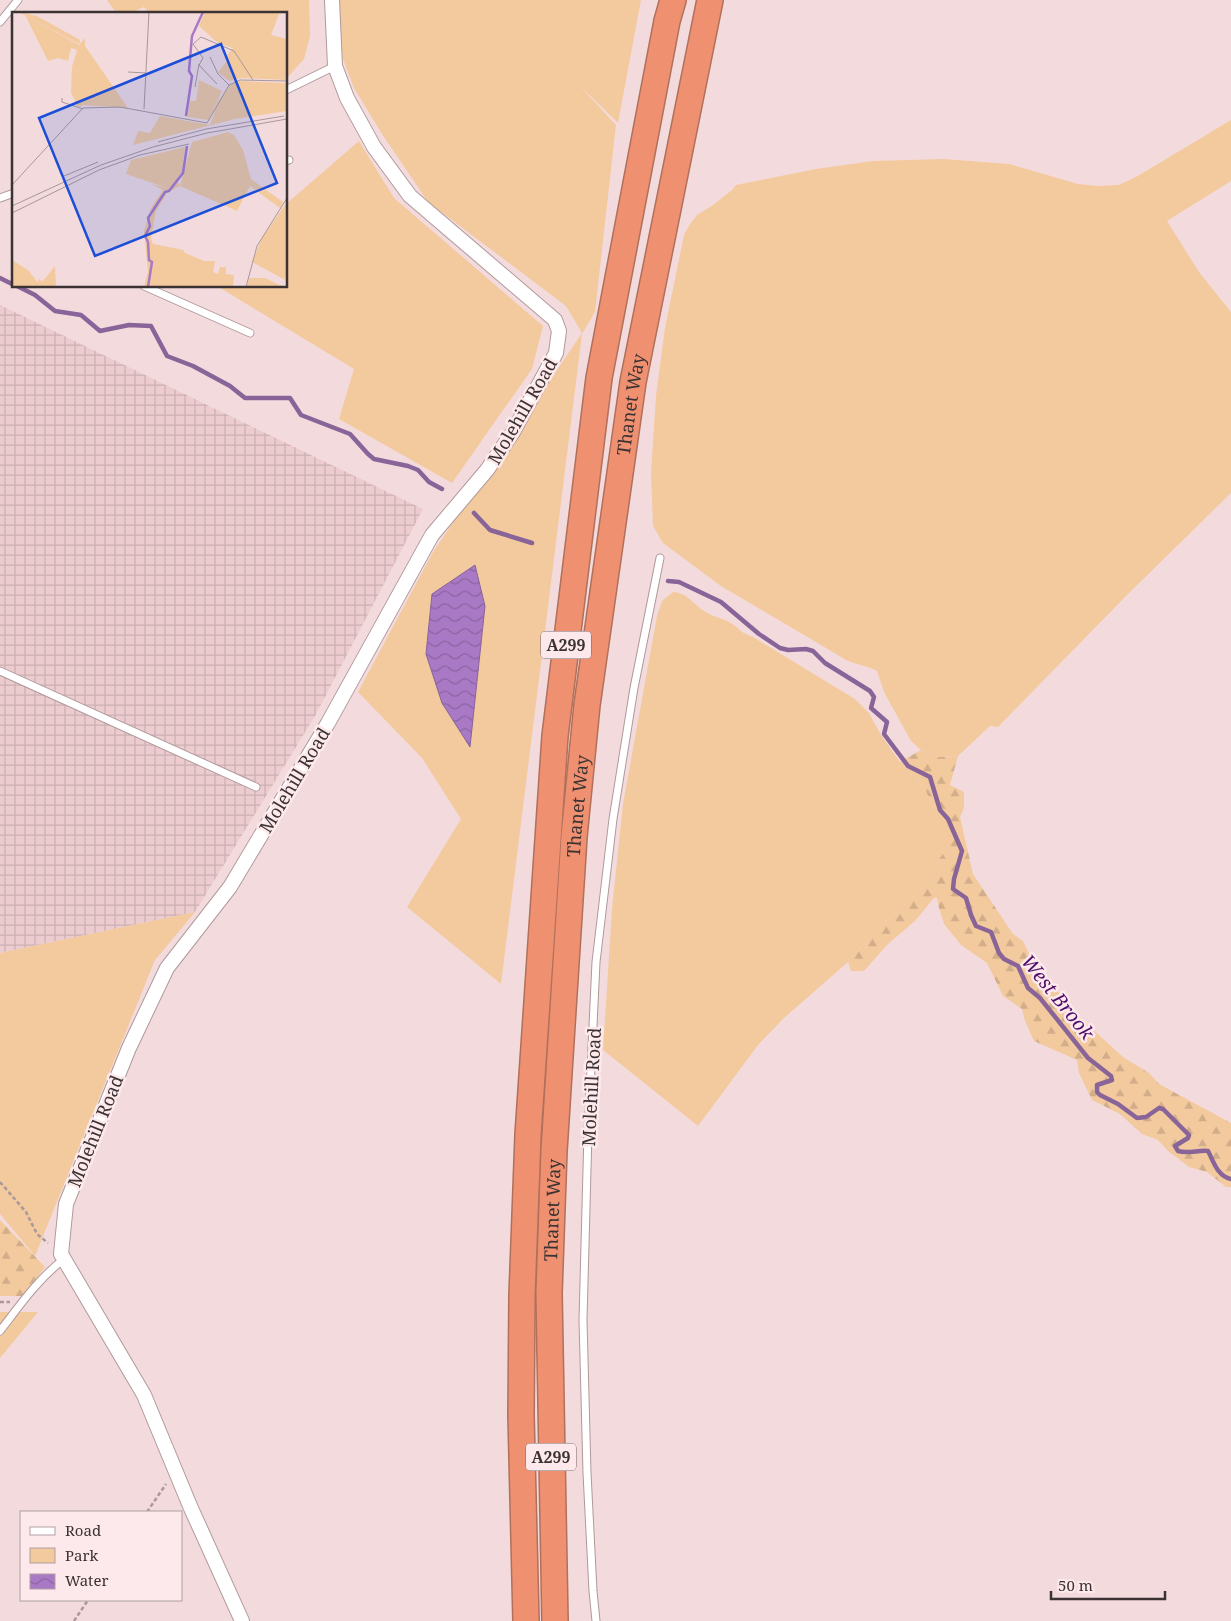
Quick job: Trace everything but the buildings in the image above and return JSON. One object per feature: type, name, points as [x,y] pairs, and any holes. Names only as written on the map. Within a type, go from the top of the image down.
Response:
[{"type":"highway","name":"Thanet Way","points":[[526,1621],[521,1415],[522,1296],[528,1135],[554,736],[599,378],[665,31],[673,0]]},
{"type":"highway","name":"Thanet Way","points":[[555,1621],[549,1293],[554,1151],[574,828],[587,705],[633,382],[710,0]]},
{"type":"street","name":"Molehill Road","points":[[62,1256],[66,1204],[129,1048],[167,968],[230,887],[328,723],[432,535],[487,470],[513,432],[556,354],[559,331],[555,320],[410,196],[374,147],[347,98],[335,66],[332,0]]},
{"type":"street","points":[[62,1256],[144,1395],[178,1479],[242,1621]]},
{"type":"lane","points":[[0,22],[18,0]]},
{"type":"lane","points":[[288,89],[335,66]]},
{"type":"lane","points":[[0,198],[12,194]]},
{"type":"lane","points":[[149,288],[250,333]]},
{"type":"lane","name":"Molehill Road","points":[[596,1621],[586,1473],[583,1320],[588,1132],[596,962],[613,819],[634,688],[660,558]]},
{"type":"lane","points":[[0,671],[256,787]]},
{"type":"lane","points":[[0,1331],[33,1287],[62,1256]]},
{"type":"path","points":[[0,1182],[26,1212],[37,1234],[62,1256]]},
{"type":"path","points":[[148,1511],[166,1484],[178,1479]]},
{"type":"path","points":[[74,1621],[87,1601]]},
{"type":"shaded area","points":[[0,305],[423,509],[315,716],[195,912],[0,953]]},
{"type":"green space","points":[[107,0],[309,0],[310,36],[304,59],[288,77],[288,12],[148,12],[144,7],[136,12],[116,12]]},
{"type":"green space","points":[[338,0],[641,0],[618,123],[579,85],[616,125],[595,312],[582,334],[501,984],[407,907],[461,819],[422,758],[358,692],[433,552],[582,333],[566,306],[428,202],[382,134],[354,88],[343,59],[338,20]]},
{"type":"green space","points":[[1231,120],[1231,181],[1167,221],[1199,272],[1231,312],[1231,493],[1128,594],[998,727],[990,726],[958,756],[938,757],[921,750],[911,741],[884,692],[877,671],[848,661],[721,586],[663,543],[653,526],[651,472],[656,396],[665,328],[684,235],[697,215],[713,205],[736,185],[816,169],[873,161],[944,159],[1009,164],[1078,184],[1098,186],[1119,185],[1136,177]]},
{"type":"green space","points":[[359,141],[394,198],[543,326],[532,369],[452,483],[339,419],[354,369],[220,288],[288,288],[288,202]]},
{"type":"green space","points":[[673,592],[687,597],[709,614],[731,623],[743,633],[753,637],[855,699],[869,713],[881,735],[900,762],[925,789],[950,836],[947,848],[937,862],[934,877],[870,937],[848,962],[784,1018],[758,1045],[698,1126],[603,1050],[612,909],[623,804],[657,616],[662,601]]},
{"type":"green space","points":[[921,750],[938,757],[958,756],[950,785],[964,792],[964,808],[960,817],[973,874],[1013,934],[1023,941],[1032,960],[1077,1015],[1123,1057],[1149,1073],[1159,1084],[1231,1123],[1231,1187],[1226,1187],[1207,1172],[1189,1167],[1168,1151],[1158,1140],[1142,1134],[1120,1114],[1092,1100],[1079,1073],[1077,1060],[1034,1041],[1022,1009],[1003,996],[987,963],[961,945],[944,924],[937,898],[934,898],[915,921],[888,944],[864,971],[851,971],[848,962],[870,937],[934,877],[937,862],[947,848],[949,836],[941,816],[925,789],[900,762]]},
{"type":"green space","points":[[195,912],[155,960],[35,1256],[0,1214],[0,953]]},
{"type":"green space","points":[[0,1220],[45,1267],[23,1296],[0,1296]]},
{"type":"green space","points":[[0,1312],[38,1312],[0,1358]]},
{"type":"water","points":[[475,565],[485,606],[470,747],[442,703],[426,654],[432,594]]},
{"type":"waterway","name":"West Brook","points":[[0,278],[12,284]]},
{"type":"waterway","name":"West Brook","points":[[21,288],[35,295],[55,311],[81,315],[100,331],[129,325],[151,326],[167,356],[193,366],[230,386],[245,398],[290,398],[301,415],[350,434],[374,459],[418,470],[429,482],[442,489]]},
{"type":"waterway","name":"West Brook","points":[[474,513],[490,530],[532,543]]},
{"type":"waterway","name":"West Brook","points":[[668,581],[679,582],[721,602],[759,634],[780,648],[813,651],[825,663],[870,691],[874,697],[871,708],[887,722],[884,734],[908,766],[930,777],[940,810],[948,819],[962,851],[953,889],[966,898],[976,926],[991,932],[999,953],[1004,959],[1018,966],[1028,988],[1040,998],[1088,1058],[1111,1076],[1112,1080],[1097,1085],[1097,1092],[1137,1118],[1146,1117],[1159,1108],[1163,1109],[1189,1135],[1188,1138],[1175,1146],[1178,1151],[1208,1151],[1219,1172],[1231,1179]]}]
